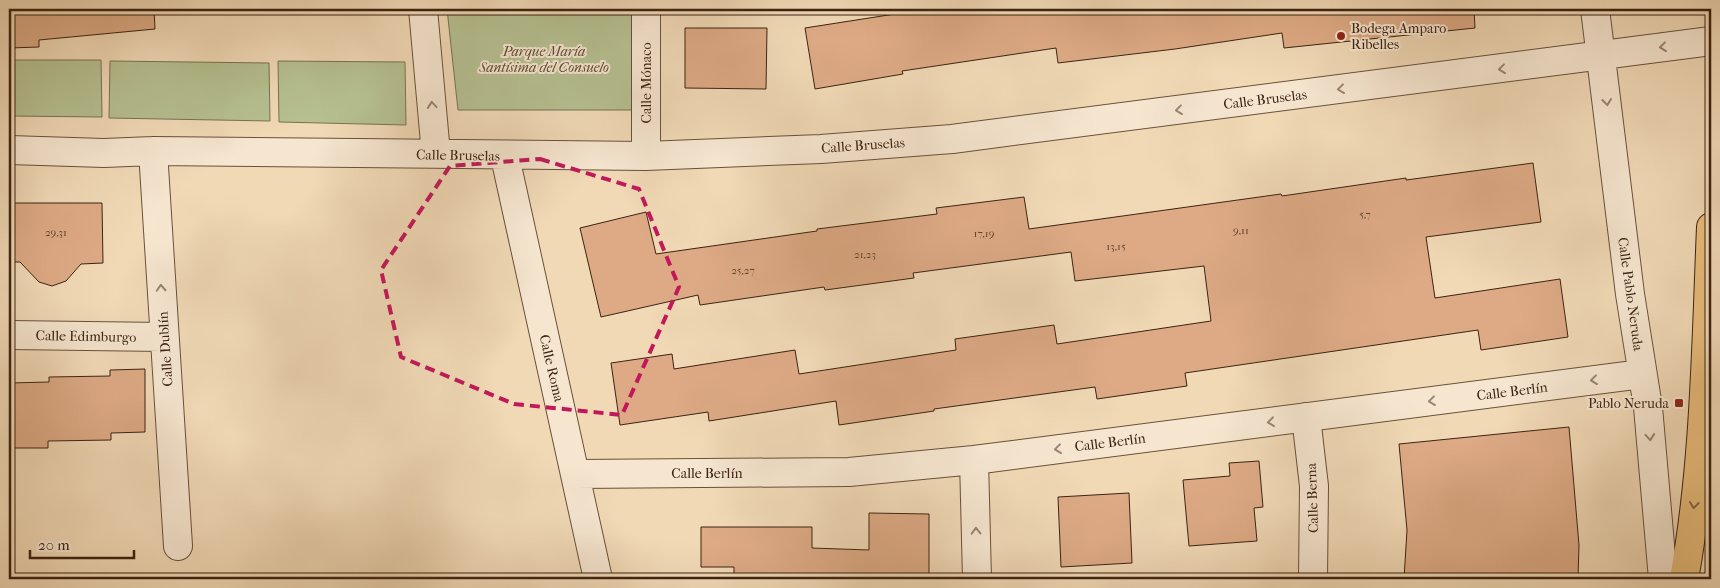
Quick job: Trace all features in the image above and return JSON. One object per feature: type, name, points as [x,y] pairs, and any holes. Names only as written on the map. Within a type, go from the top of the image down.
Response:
[{"type":"main road","points":[[1684,579],[1690,547],[1702,419],[1711,227]]},
{"type":"street","points":[[423,9],[436,154]]},
{"type":"street","name":"Calle Mónaco","points":[[646,9],[646,156]]},
{"type":"street","name":"Calle Pablo Neruda","points":[[1596,9],[1642,374],[1648,407],[1663,579]]},
{"type":"street","name":"Calle Bruselas","points":[[9,150],[104,153],[153,151],[436,154],[505,157],[646,156],[821,149],[952,139],[1711,41]]},
{"type":"street","name":"Calle Dublín","points":[[153,151],[178,546]]},
{"type":"street","name":"Calle Roma","points":[[505,157],[598,579]]},
{"type":"street","name":"Calle Edimburgo","points":[[9,334],[164,337]]},
{"type":"street","name":"Calle Berlín","points":[[576,474],[849,472],[974,460],[1642,374]]},
{"type":"street","name":"Calle Berna","points":[[1306,417],[1314,486],[1313,579]]},
{"type":"street","points":[[974,460],[977,579]]},
{"type":"highlighted area","points":[[540,159],[639,189],[679,287],[622,415],[514,404],[401,357],[381,270],[450,166]]},
{"type":"green space","name":"Parque María Santísima del Consuelo","points":[[447,9],[633,9],[636,110],[458,110]]},
{"type":"green space","points":[[9,60],[101,60],[102,117],[9,116]]},
{"type":"green space","points":[[110,61],[269,63],[270,121],[109,118]]},
{"type":"green space","points":[[278,61],[405,62],[406,125],[279,122]]},
{"type":"building","points":[[9,9],[154,9],[155,29],[39,40],[39,47],[9,48]]},
{"type":"building","points":[[927,9],[1474,9],[1475,28],[1284,48],[1282,33],[1175,49],[1058,63],[1056,48],[902,71],[903,74],[815,89],[805,28]]},
{"type":"building","points":[[685,28],[767,28],[766,89],[685,88]]},
{"type":"building","points":[[1533,163],[1541,222],[1426,237],[1435,298],[1560,279],[1568,337],[1481,350],[1478,330],[1185,373],[1187,386],[1097,399],[1095,387],[934,409],[934,411],[839,425],[836,401],[709,421],[708,412],[620,425],[611,363],[672,354],[674,369],[795,350],[799,374],[956,350],[955,339],[1054,325],[1057,344],[1211,321],[1204,266],[1075,281],[1071,252],[913,273],[914,278],[825,290],[824,287],[700,305],[698,295],[601,317],[580,228],[646,212],[656,254],[817,231],[817,229],[937,214],[936,208],[1024,197],[1029,229],[1281,194],[1282,196],[1406,178],[1406,180]]},
{"type":"building","points":[[9,203],[102,203],[103,263],[81,264],[66,281],[52,286],[39,282],[20,262],[9,262]]},
{"type":"building","points":[[145,369],[145,432],[111,433],[111,440],[48,441],[48,448],[9,448],[9,383],[49,382],[49,377],[110,376],[110,370]]},
{"type":"building","points":[[1569,427],[1579,545],[1578,579],[1404,579],[1407,530],[1399,444]]},
{"type":"building","points":[[1259,461],[1263,507],[1254,508],[1257,541],[1189,546],[1183,480],[1230,476],[1229,463]]},
{"type":"building","points":[[1129,493],[1132,563],[1061,567],[1058,497]]},
{"type":"building","points":[[869,513],[929,514],[929,579],[734,578],[734,567],[701,567],[701,527],[812,527],[812,548],[869,550]]},
{"type":"place","name":"Bodega Amparo Ribelles","points":[[1341,36]]},
{"type":"place","name":"Pablo Neruda","points":[[1679,403]]}]
